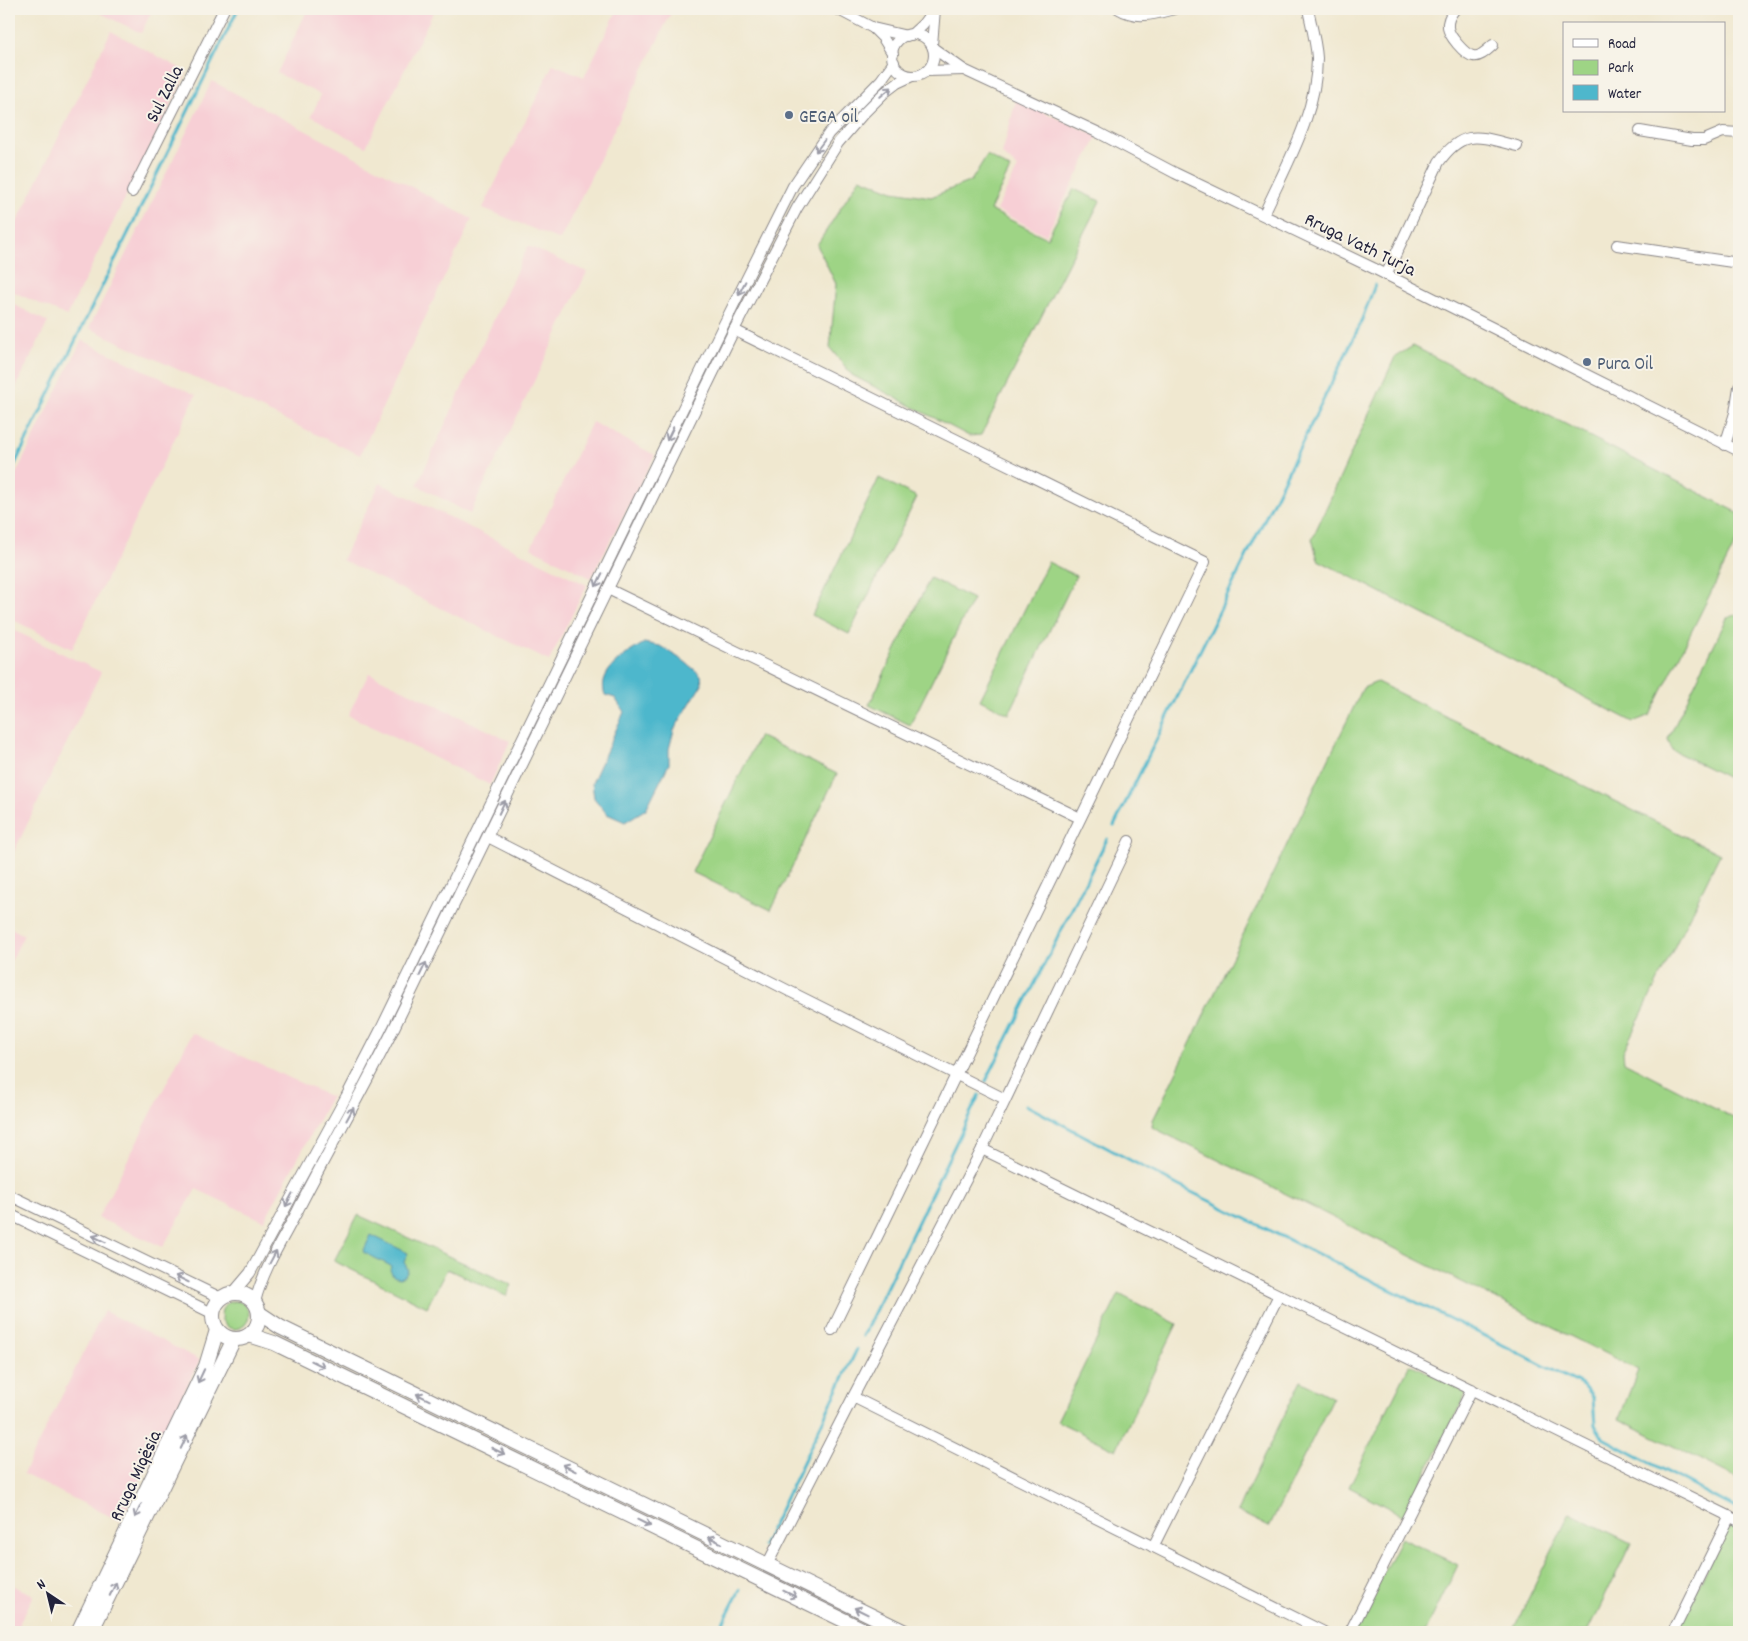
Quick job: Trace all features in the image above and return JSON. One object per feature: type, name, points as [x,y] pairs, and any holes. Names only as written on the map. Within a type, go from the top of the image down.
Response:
[{"type":"main road","points":[[257,1308],[258,1324],[249,1335],[234,1340],[224,1336],[217,1330],[213,1322],[212,1313],[215,1305],[227,1296],[247,1296],[257,1308],[280,1328],[905,1632]]},
{"type":"main road","name":"Rruga Miqësia","points":[[78,1632],[206,1366],[217,1330]]},
{"type":"main road","points":[[249,1335],[274,1342],[868,1632]]},
{"type":"main road","name":"Rruga Miqësia","points":[[92,1632],[234,1340]]},
{"type":"street","name":"Sul Zalla","points":[[132,192],[224,9]]},
{"type":"street","name":"Rruga Vath Turja","points":[[837,9],[873,28],[923,36],[932,47],[964,70],[1099,133],[1386,274],[1739,452]]},
{"type":"street","points":[[9,1195],[227,1296],[250,1273],[381,1029],[793,186],[830,133],[885,76],[893,58],[894,46],[923,24],[935,9]]},
{"type":"street","points":[[927,71],[932,65],[934,57],[932,47],[935,9]]},
{"type":"street","points":[[1119,9],[1142,16],[1174,9]]},
{"type":"street","points":[[1264,214],[1305,124],[1312,101],[1317,56],[1308,9]]},
{"type":"street","points":[[1455,9],[1449,18],[1448,28],[1450,36],[1466,53],[1473,56],[1480,55],[1493,45]]},
{"type":"street","name":"Rruga Vath Turja","points":[[873,28],[883,38],[898,69],[904,74],[912,76],[920,75],[927,71],[964,70]]},
{"type":"street","points":[[257,1308],[258,1290],[267,1270],[322,1163],[363,1090],[734,330],[797,208],[838,143],[884,93],[897,83],[912,76]]},
{"type":"street","points":[[1640,131],[1692,140],[1704,140],[1723,132],[1739,133]]},
{"type":"street","points":[[1386,274],[1438,162],[1449,148],[1461,140],[1477,136],[1517,146]]},
{"type":"street","points":[[1617,245],[1739,263]]},
{"type":"street","points":[[734,330],[1205,562],[832,1330]]},
{"type":"street","points":[[1726,445],[1735,413],[1739,387]]},
{"type":"street","points":[[608,589],[1080,818]]},
{"type":"street","points":[[488,837],[782,988],[1005,1099]]},
{"type":"street","points":[[767,1565],[982,1148],[1128,841]]},
{"type":"street","points":[[982,1148],[1734,1518],[1673,1632]]},
{"type":"street","points":[[9,1214],[212,1313]]},
{"type":"street","points":[[1153,1547],[1280,1295]]},
{"type":"street","points":[[1350,1632],[1472,1389]]},
{"type":"street","points":[[853,1396],[1324,1632]]},
{"type":"shaded area","points":[[92,9],[153,9],[141,33]]},
{"type":"shaded area","points":[[308,9],[435,9],[366,147],[311,116],[321,95],[277,73]]},
{"type":"shaded area","points":[[618,9],[673,9],[560,240],[483,208],[553,64],[584,77]]},
{"type":"shaded area","points":[[111,31],[187,72],[67,316],[9,290],[9,238]]},
{"type":"shaded area","points":[[212,81],[472,219],[360,455],[89,328]]},
{"type":"shaded area","points":[[1016,100],[1098,136],[1046,235],[996,210],[1018,168],[1002,154]]},
{"type":"shaded area","points":[[528,246],[587,272],[470,514],[417,485]]},
{"type":"shaded area","points":[[9,302],[48,322],[9,401]]},
{"type":"shaded area","points":[[82,340],[196,395],[72,649],[9,618],[9,488]]},
{"type":"shaded area","points":[[592,422],[655,455],[591,578],[531,548]]},
{"type":"shaded area","points":[[380,483],[587,585],[549,661],[342,560]]},
{"type":"shaded area","points":[[9,628],[101,672],[9,862]]},
{"type":"shaded area","points":[[369,673],[510,741],[490,785],[348,715]]},
{"type":"shaded area","points":[[9,927],[24,935],[9,965]]},
{"type":"shaded area","points":[[192,1033],[331,1097],[264,1221],[196,1189],[163,1247],[98,1218]]},
{"type":"shaded area","points":[[104,1311],[200,1360],[120,1521],[23,1474]]},
{"type":"shaded area","points":[[9,1584],[34,1595],[15,1632],[9,1632]]},
{"type":"green space","points":[[987,155],[1010,169],[990,210],[1047,238],[1074,189],[1100,201],[981,435],[969,436],[852,375],[830,348],[836,284],[817,245],[860,178],[893,191],[931,197],[971,181]]},
{"type":"green space","points":[[1413,346],[1739,513],[1739,536],[1650,715],[1633,722],[1318,560],[1312,539],[1395,357]]},
{"type":"green space","points":[[879,478],[917,497],[849,634],[812,615]]},
{"type":"green space","points":[[1048,562],[1076,576],[1009,714],[980,700]]},
{"type":"green space","points":[[930,578],[973,599],[910,725],[869,705]]},
{"type":"green space","points":[[1739,614],[1739,783],[1672,750],[1668,739],[1727,618]]},
{"type":"green space","points":[[1377,682],[1720,854],[1623,1052],[1624,1062],[1739,1121],[1739,1479],[1619,1419],[1638,1370],[1152,1127],[1153,1120],[1363,688]]},
{"type":"green space","points":[[759,736],[837,774],[771,910],[692,872]]},
{"type":"green space","points":[[358,1215],[512,1285],[506,1296],[447,1269],[427,1307],[334,1261]]},
{"type":"green space","points":[[1119,1294],[1177,1324],[1116,1450],[1057,1421]]},
{"type":"green space","points":[[235,1301],[245,1305],[249,1315],[245,1325],[235,1329],[225,1325],[221,1315],[225,1305]]},
{"type":"green space","points":[[1410,1364],[1467,1392],[1404,1516],[1349,1487]]},
{"type":"green space","points":[[1301,1381],[1333,1398],[1269,1527],[1237,1511]]},
{"type":"green space","points":[[1570,1513],[1631,1543],[1588,1632],[1512,1632]]},
{"type":"green space","points":[[1730,1522],[1739,1527],[1739,1632],[1676,1632]]},
{"type":"green space","points":[[1401,1538],[1458,1565],[1425,1632],[1353,1632]]},
{"type":"water","points":[[644,643],[660,646],[684,661],[701,675],[702,684],[674,730],[669,749],[669,764],[646,809],[625,822],[607,814],[594,798],[592,783],[624,712],[615,698],[605,695],[603,686],[605,678],[615,664],[629,652]]},
{"type":"water","points":[[371,1235],[408,1253],[404,1262],[408,1270],[405,1276],[400,1278],[393,1276],[390,1270],[391,1266],[363,1252]]},
{"type":"waterway","points":[[9,476],[238,9]]},
{"type":"waterway","points":[[1114,826],[1359,327],[1375,285]]},
{"type":"waterway","points":[[986,1081],[1107,839]]},
{"type":"waterway","points":[[863,1336],[979,1095]]},
{"type":"waterway","points":[[1026,1105],[1179,1186],[1582,1385],[1593,1398],[1595,1425],[1603,1438],[1739,1510]]},
{"type":"waterway","points":[[763,1546],[857,1349]]},
{"type":"waterway","points":[[718,1632],[740,1590]]},
{"type":"place","name":"GEGA oil","points":[[789,115]]},
{"type":"place","name":"Pura Oil","points":[[1587,362]]}]
